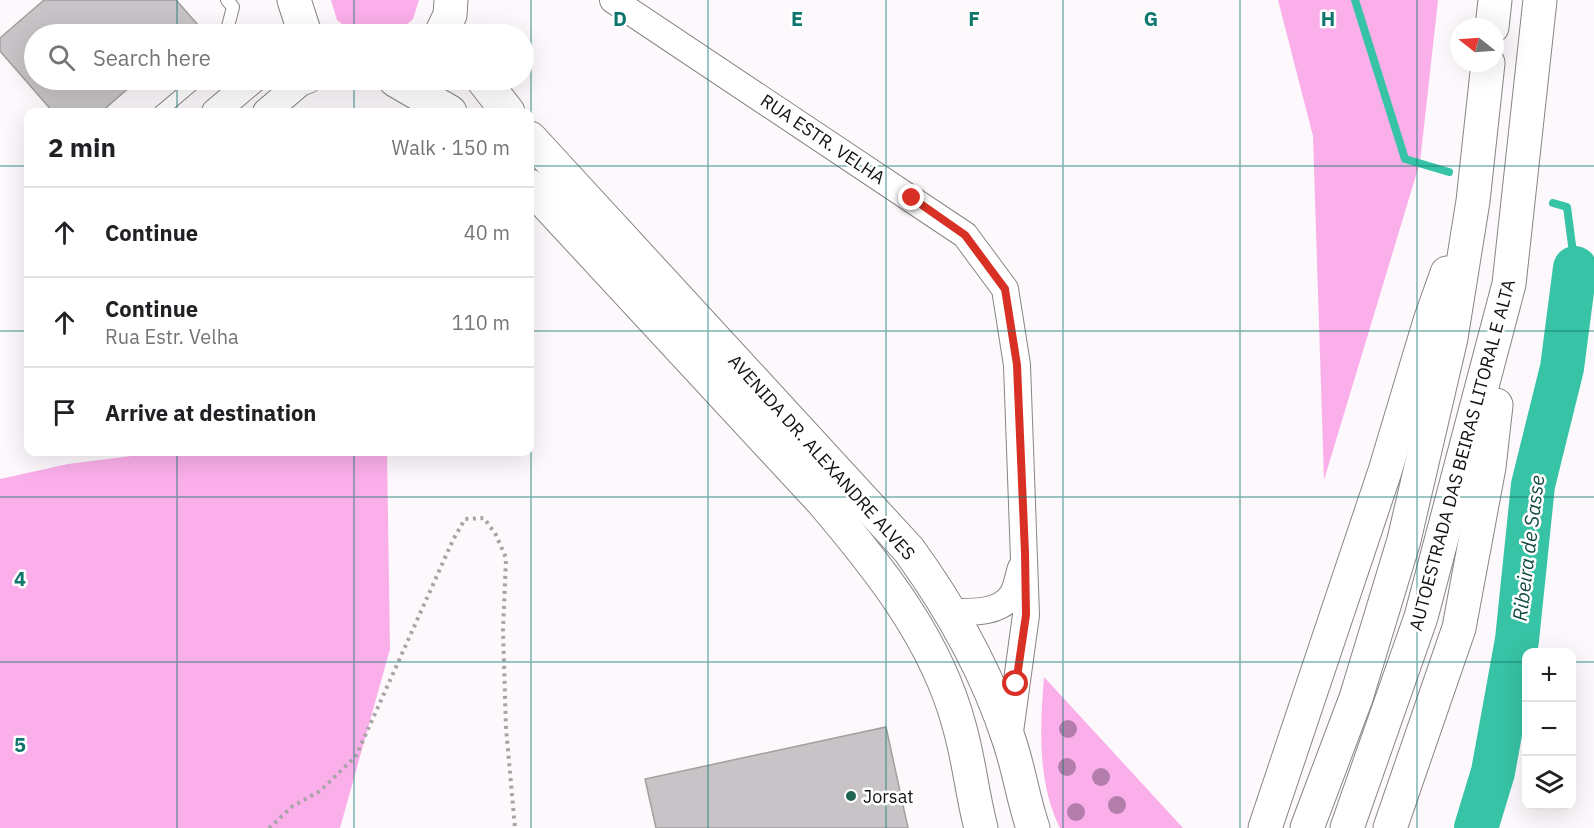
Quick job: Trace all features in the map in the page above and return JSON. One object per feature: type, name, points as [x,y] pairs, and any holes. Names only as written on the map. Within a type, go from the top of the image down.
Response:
[{"type":"main road","points":[[446,24],[453,0]]},
{"type":"main road","points":[[453,0],[461,24]]},
{"type":"main road","points":[[1493,18],[1495,0]]},
{"type":"main road","name":"AUTOESTRADA DAS BEIRAS LITORAL E ALTA","points":[[1347,828],[1421,617],[1509,284],[1540,0]]},
{"type":"main road","name":"AUTOESTRADA DAS BEIRAS LITORAL E ALTA","points":[[1307,828],[1356,698],[1404,540],[1451,338],[1473,201],[1487,72]]},
{"type":"main road","points":[[415,90],[444,108]]},
{"type":"main road","points":[[491,90],[505,108]]},
{"type":"main road","name":"AVENIDA DR. ALEXANDRE ALVES","points":[[534,142],[909,550],[951,612],[978,664],[1009,739],[1033,828]]},
{"type":"main road","name":"AVENIDA DR. ALEXANDRE ALVES","points":[[534,190],[822,501],[868,555],[910,614],[934,662],[959,724],[981,828]]},
{"type":"main road","points":[[1265,828],[1381,482],[1430,321],[1473,201]]},
{"type":"main road","points":[[1390,828],[1459,628],[1489,467],[1509,284]]},
{"type":"street","name":"RUA ESTR. VELHA","points":[[613,0],[965,235],[1005,289],[1017,365],[1026,615],[1009,739]]},
{"type":"street","points":[[220,108],[241,90]]},
{"type":"street","points":[[271,108],[292,90]]},
{"type":"street","points":[[951,612],[979,611],[997,607],[1012,596],[1025,553]]},
{"type":"lane","points":[[227,0],[233,7],[229,24]]},
{"type":"lane","points":[[165,108],[186,90]]},
{"type":"path","points":[[269,828],[293,806],[320,791],[356,756],[453,540],[465,519],[484,518],[496,535],[506,558],[502,631],[515,828]]},
{"type":"shaded area","points":[[331,0],[419,0],[413,19],[407,24],[342,24],[337,20]]},
{"type":"shaded area","points":[[1278,0],[1438,0],[1420,162],[1324,480],[1313,136]]},
{"type":"shaded area","points":[[131,456],[387,456],[390,649],[340,828],[0,828],[0,479],[68,464]]},
{"type":"shaded area","points":[[1044,677],[1183,828],[1060,828],[1047,792],[1044,773],[1041,734]]},
{"type":"building","points":[[44,0],[176,0],[197,24],[24,24],[24,79],[0,51],[0,38]]},
{"type":"building","points":[[34,90],[126,90],[106,108],[50,108]]},
{"type":"building","points":[[886,727],[908,828],[656,828],[645,779]]},
{"type":"waterway","points":[[1355,0],[1405,159],[1449,172]]},
{"type":"waterway","points":[[1553,203],[1567,207],[1575,268]]},
{"type":"waterway","name":"Ribeira de Sasse","points":[[1476,828],[1493,772],[1517,640],[1533,485],[1562,368],[1575,268]]},
{"type":"place","name":"Jorsat","points":[[851,796]]},
{"type":"route","points":[[912,198],[965,235],[1005,289],[1017,365],[1025,553],[1026,615],[1016,684]]}]
